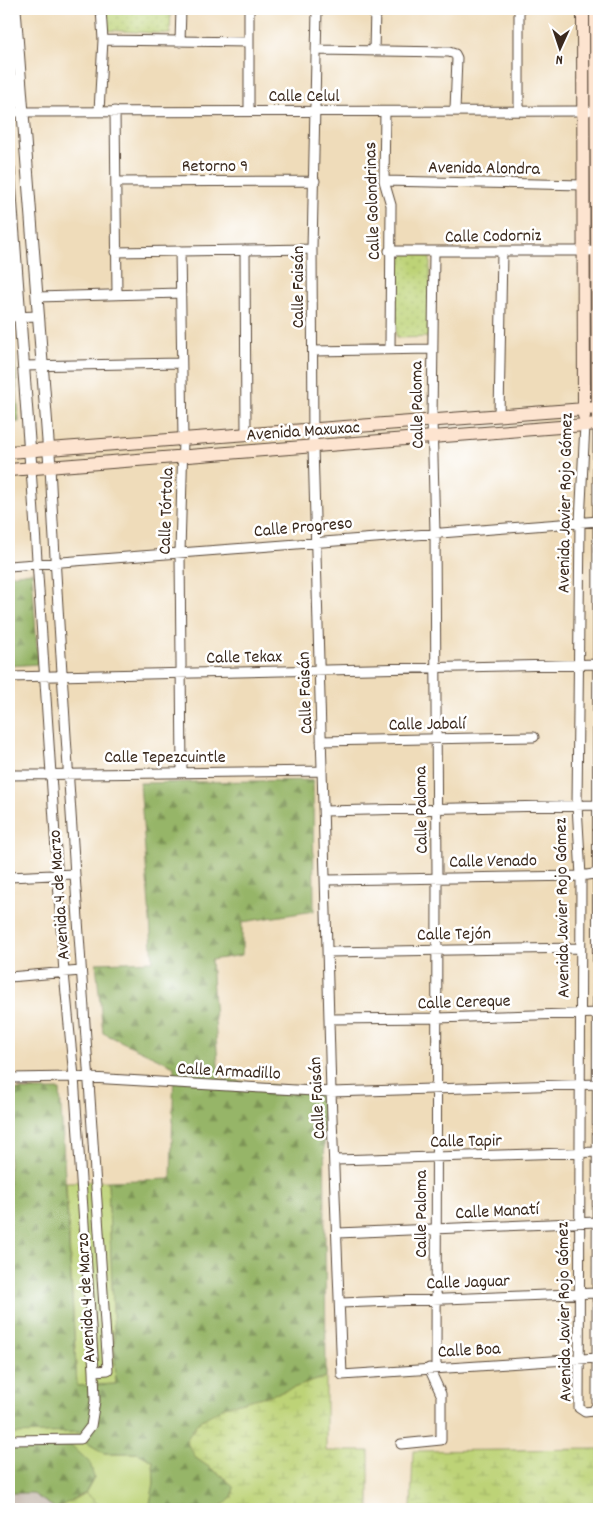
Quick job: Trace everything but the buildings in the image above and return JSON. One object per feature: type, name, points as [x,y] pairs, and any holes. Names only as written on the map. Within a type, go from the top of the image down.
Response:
[{"type":"main road","name":"Avenida Javier Rojo Gómez","points":[[583,9],[584,425]]},
{"type":"main road","name":"Avenida Javier Rojo Gómez","points":[[596,9],[598,111],[598,424]]},
{"type":"main road","name":"Avenida Maxuxac","points":[[9,452],[598,408]]},
{"type":"main road","points":[[542,412],[544,428]]},
{"type":"main road","name":"Avenida Maxuxac","points":[[9,470],[598,424]]},
{"type":"street","name":"Avenida 4 de Marzo","points":[[9,168],[14,316],[23,366],[30,450],[43,676],[64,972],[74,1077],[94,1371],[108,1370],[90,1078],[61,676],[49,449],[15,9]]},
{"type":"street","points":[[99,111],[103,40],[101,9]]},
{"type":"street","points":[[180,9],[180,42]]},
{"type":"street","points":[[249,9],[249,111]]},
{"type":"street","name":"Calle Faisán","points":[[317,9],[315,181],[312,249],[313,446],[321,741],[327,880],[329,1019],[336,1160],[342,1375]]},
{"type":"street","points":[[374,51],[375,9]]},
{"type":"street","points":[[519,9],[519,111]]},
{"type":"street","points":[[103,40],[249,42]]},
{"type":"street","points":[[317,50],[449,52],[455,54],[457,58],[456,110]]},
{"type":"street","points":[[115,111],[115,252],[117,294]]},
{"type":"street","name":"Calle Celul","points":[[9,112],[598,111]]},
{"type":"street","name":"Calle Golondrinas","points":[[385,112],[384,181],[391,205],[389,251],[390,349]]},
{"type":"street","name":"Retorno 9","points":[[116,182],[315,181]]},
{"type":"street","name":"Avenida Alondra","points":[[384,181],[584,185]]},
{"type":"street","points":[[115,252],[312,249]]},
{"type":"street","points":[[245,250],[246,434]]},
{"type":"street","name":"Calle Tórtola","points":[[180,251],[180,363],[183,439],[180,553],[182,772]]},
{"type":"street","name":"Calle Codorniz","points":[[389,251],[597,251]]},
{"type":"street","name":"Calle Paloma","points":[[432,1368],[436,1298],[438,1090],[435,532],[434,437],[432,420],[434,252]]},
{"type":"street","points":[[499,415],[502,252]]},
{"type":"street","points":[[37,297],[180,293]]},
{"type":"street","points":[[14,316],[38,316]]},
{"type":"street","points":[[313,351],[432,349]]},
{"type":"street","points":[[23,366],[180,363]]},
{"type":"street","name":"Avenida Javier Rojo Gómez","points":[[584,425],[580,522],[577,806],[581,876],[579,1408],[585,1412],[593,1411],[597,1405],[596,1222],[599,1013],[598,424]]},
{"type":"street","name":"Calle Progreso","points":[[9,566],[598,521]]},
{"type":"street","name":"Calle Tekax","points":[[9,677],[598,664]]},
{"type":"street","points":[[579,735],[598,735]]},
{"type":"street","name":"Calle Jabalí","points":[[321,741],[534,737]]},
{"type":"street","name":"Calle Tepezcuintle","points":[[9,775],[51,773],[322,772]]},
{"type":"street","points":[[324,811],[598,804]]},
{"type":"street","name":"Calle Venado","points":[[327,880],[581,876],[598,873]]},
{"type":"street","points":[[9,877],[74,874]]},
{"type":"street","name":"Calle Tejón","points":[[328,952],[580,948]]},
{"type":"street","points":[[9,976],[81,970]]},
{"type":"street","name":"Calle Cereque","points":[[329,1019],[599,1013]]},
{"type":"street","name":"Calle Armadillo","points":[[9,1078],[74,1077],[332,1092],[598,1084]]},
{"type":"street","name":"Calle Tapir","points":[[336,1160],[597,1152]]},
{"type":"street","points":[[80,1172],[96,1170]]},
{"type":"street","name":"Calle Manatí","points":[[338,1233],[596,1222]]},
{"type":"street","points":[[85,1242],[100,1241]]},
{"type":"street","name":"Calle Jaguar","points":[[341,1303],[596,1293]]},
{"type":"street","points":[[89,1308],[104,1305]]},
{"type":"street","name":"Calle Boa","points":[[342,1375],[597,1358]]},
{"type":"street","points":[[401,1444],[441,1440],[441,1394],[432,1368]]},
{"type":"street","points":[[9,1440],[81,1439],[91,1426],[95,1401],[94,1371]]},
{"type":"shaded area","points":[[9,1493],[32,1493],[56,1509],[9,1509]]},
{"type":"green space","points":[[104,9],[171,9],[170,34],[103,30]]},
{"type":"green space","points":[[394,252],[430,253],[430,337],[396,338]]},
{"type":"green space","points":[[9,326],[13,326],[19,422],[9,423]]},
{"type":"green space","points":[[32,572],[38,664],[9,666],[9,575]]},
{"type":"green space","points":[[313,780],[314,911],[242,922],[242,955],[211,960],[219,1079],[324,1091],[326,1377],[282,1392],[196,1458],[225,1478],[234,1487],[232,1498],[217,1509],[149,1509],[154,1483],[153,1461],[138,1453],[104,1453],[87,1443],[80,1432],[9,1434],[9,1090],[60,1090],[77,1386],[116,1384],[108,1181],[171,1179],[174,1066],[103,1033],[96,963],[153,961],[140,783]]},
{"type":"green space","points":[[108,1181],[116,1384],[77,1386],[66,1182]]},
{"type":"green space","points":[[326,1377],[326,1451],[369,1451],[369,1509],[217,1509],[232,1498],[234,1488],[225,1478],[196,1458],[186,1441],[197,1423],[224,1407],[282,1392]]},
{"type":"green space","points":[[80,1432],[87,1443],[104,1453],[138,1453],[153,1461],[154,1483],[149,1509],[104,1509],[85,1493],[94,1477],[70,1444],[9,1446],[9,1434]]},
{"type":"green space","points":[[70,1444],[90,1463],[94,1477],[85,1493],[56,1509],[32,1493],[9,1493],[9,1446]]},
{"type":"green space","points":[[599,1449],[599,1509],[411,1509],[413,1451]]},
{"type":"green space","points":[[85,1493],[104,1509],[56,1509]]}]
